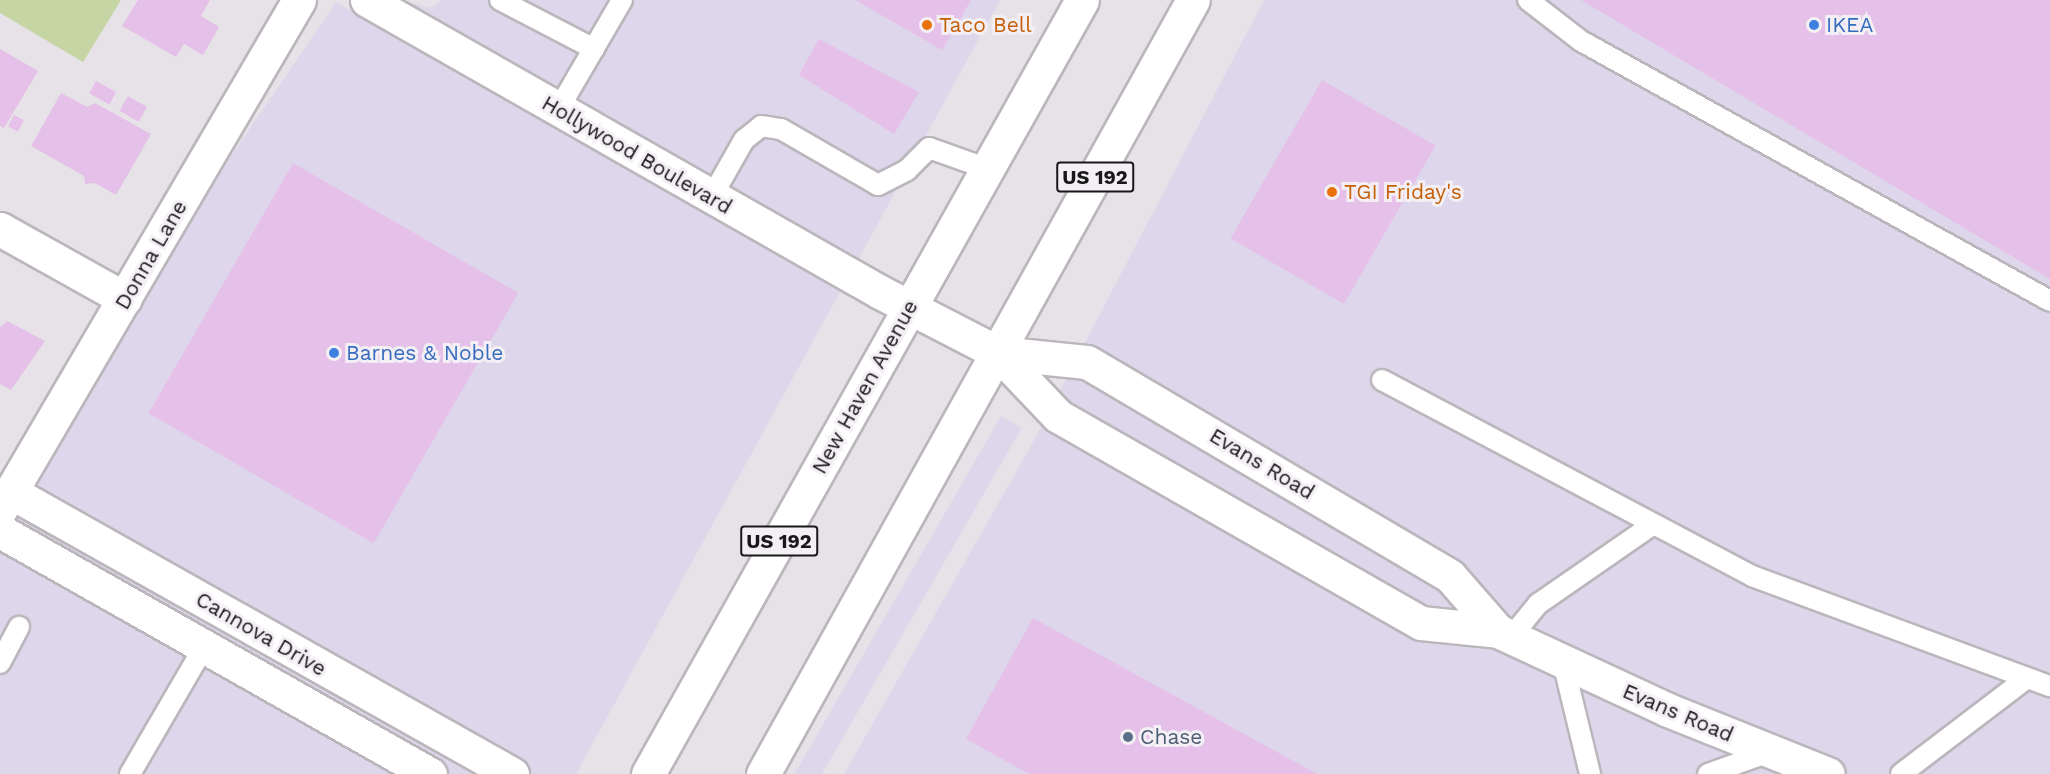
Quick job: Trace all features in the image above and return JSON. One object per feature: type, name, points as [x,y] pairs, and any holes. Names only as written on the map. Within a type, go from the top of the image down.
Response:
[{"type":"street","name":"Donna Lane","points":[[5,501],[299,0]]},
{"type":"street","name":"Hollywood Boulevard","points":[[366,0],[909,309]]},
{"type":"street","name":"New Haven Avenue","points":[[648,774],[1082,0]]},
{"type":"street","name":"US 192","points":[[763,774],[1193,0]]},
{"type":"street","points":[[0,229],[125,299]]},
{"type":"street","name":"Evans Road","points":[[909,309],[998,353],[1058,416],[1421,623],[1505,634],[1563,662],[1769,752],[1828,774]]},
{"type":"street","name":"Evans Road","points":[[998,353],[1087,362],[1450,576],[1505,634]]},
{"type":"street","name":"Cannova Drive","points":[[5,501],[512,774]]},
{"type":"street","name":"Cannova Drive","points":[[0,531],[430,774]]},
{"type":"lane","points":[[500,0],[594,49]]},
{"type":"lane","points":[[558,110],[622,0]]},
{"type":"lane","points":[[1529,0],[1581,41],[2050,301]]},
{"type":"lane","points":[[711,198],[744,140],[761,126],[781,129],[878,185],[908,170],[929,148],[988,169]]},
{"type":"lane","points":[[1382,380],[1752,576],[2050,686]]},
{"type":"lane","points":[[1505,634],[1538,604],[1652,525]]},
{"type":"lane","points":[[0,663],[19,627]]},
{"type":"lane","points":[[130,774],[204,647]]},
{"type":"lane","points":[[1563,662],[1590,774]]},
{"type":"lane","points":[[1901,774],[2027,678]]},
{"type":"lane","points":[[1708,774],[1769,752]]},
{"type":"shaded area","points":[[401,0],[430,8],[442,0],[1000,0],[858,260]]},
{"type":"shaded area","points":[[1264,0],[2050,0],[2050,774],[844,774],[1032,444]]},
{"type":"shaded area","points":[[336,2],[841,290],[576,774],[0,774],[0,523],[140,290]]},
{"type":"shaded area","points":[[1001,416],[1022,428],[822,774],[794,774]]},
{"type":"green space","points":[[0,0],[121,0],[83,62],[0,13]]},
{"type":"building","points":[[138,0],[210,0],[201,16],[219,27],[203,55],[184,44],[176,57],[122,26]]},
{"type":"building","name":"Taco Bell","points":[[855,0],[971,0],[942,50]]},
{"type":"building","points":[[1581,0],[2050,0],[2050,279]]},
{"type":"building","points":[[819,39],[919,92],[894,134],[799,75]]},
{"type":"building","points":[[0,49],[38,71],[4,128],[0,126]]},
{"type":"building","name":"TGI Friday's","points":[[1322,80],[1435,146],[1344,304],[1230,238]]},
{"type":"building","points":[[96,81],[116,92],[109,104],[89,93]]},
{"type":"building","points":[[61,93],[87,107],[95,103],[151,134],[116,195],[95,183],[85,184],[84,176],[31,146]]},
{"type":"building","points":[[128,96],[147,107],[139,122],[120,111]]},
{"type":"building","points":[[14,115],[24,120],[18,132],[8,127]]},
{"type":"building","name":"Barnes & Noble","points":[[293,163],[518,293],[374,543],[148,413]]},
{"type":"building","points":[[7,321],[45,341],[11,390],[0,384],[0,327]]},
{"type":"building","points":[[1033,618],[1317,774],[1029,774],[966,739]]},
{"type":"place","name":"Taco Bell","points":[[927,25]]},
{"type":"place","name":"IKEA","points":[[1814,25]]},
{"type":"place","name":"TGI Friday's","points":[[1332,192]]},
{"type":"place","name":"Barnes & Noble","points":[[334,353]]},
{"type":"place","name":"Chase","points":[[1128,737]]}]
